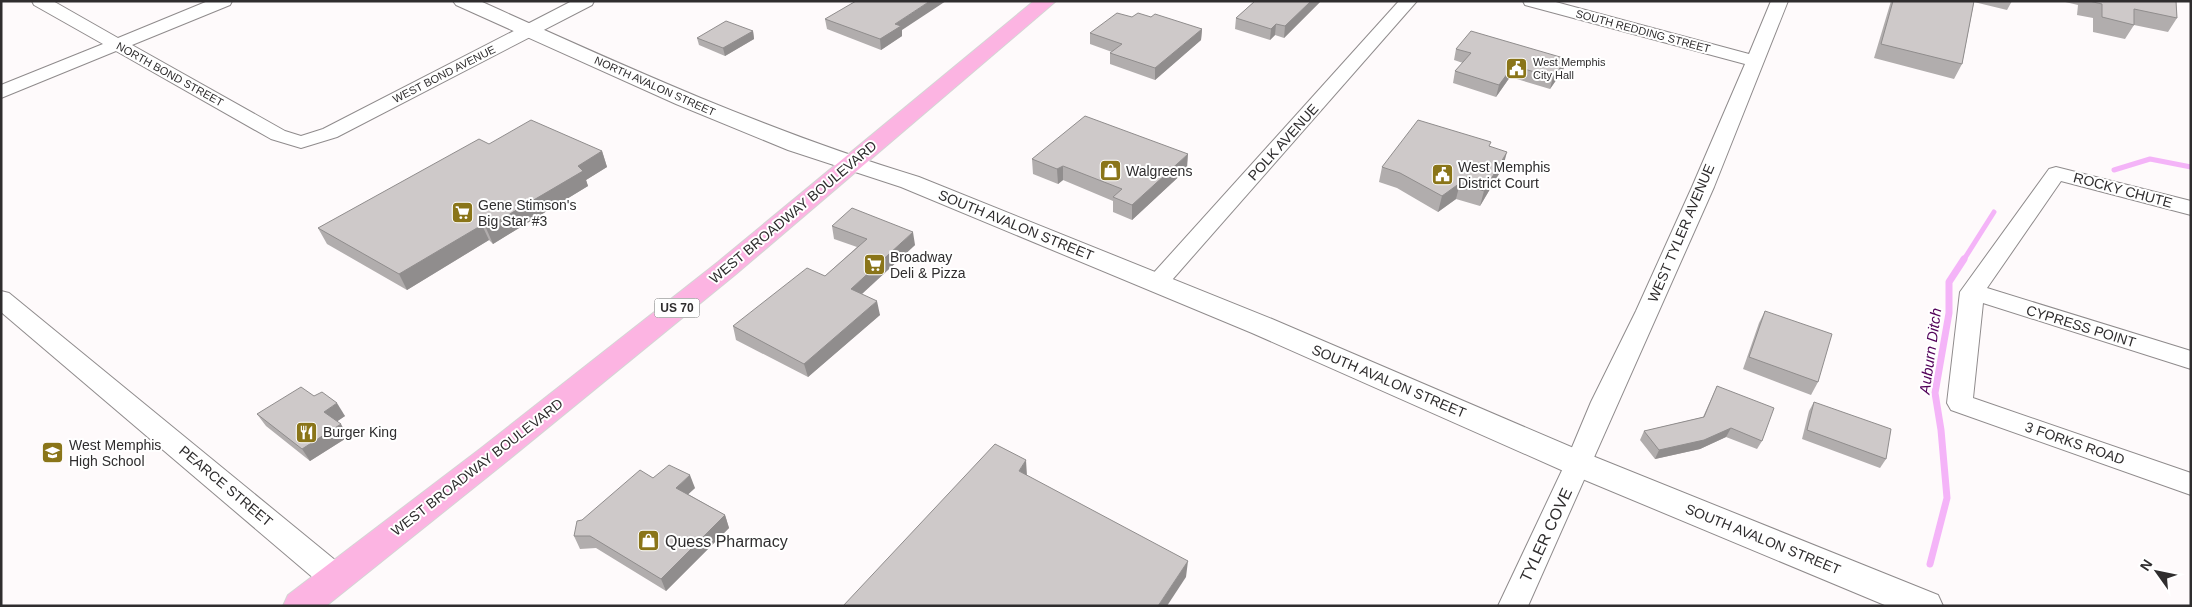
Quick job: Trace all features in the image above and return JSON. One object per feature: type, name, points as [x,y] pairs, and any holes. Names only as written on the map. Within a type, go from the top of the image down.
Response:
[{"type":"main road","name":"WEST BROADWAY BOULEVARD","points":[[300,606],[491,457],[727,268],[1046,1]]},
{"type":"street","name":"NORTH BOND STREET","points":[[40,1],[278,135],[301,142]]},
{"type":"street","points":[[1,92],[224,1]]},
{"type":"street","name":"NORTH AVALON STREET","points":[[463,1],[697,105],[850,165]]},
{"type":"street","name":"WEST BOND AVENUE","points":[[301,142],[330,133],[586,1]]},
{"type":"street","name":"POLK AVENUE","points":[[1157,283],[1409,1]]},
{"type":"street","name":"SOUTH REDDING STREET","points":[[1531,1],[1754,61]]},
{"type":"street","name":"WEST TYLER AVENUE","points":[[1579,464],[1604,402],[1648,311],[1703,187],[1780,1]]},
{"type":"street","name":"SOUTH AVALON STREET","points":[[850,165],[910,182],[1262,326],[1579,464],[1926,606]]},
{"type":"street","name":"ROCKY CHUTE","points":[[1972,292],[2056,173],[2191,208]]},
{"type":"street","name":"CYPRESS POINT","points":[[1972,292],[2191,360]]},
{"type":"street","name":"3 FORKS ROAD","points":[[1972,292],[1960,403],[2191,484]]},
{"type":"street","name":"PEARCE STREET","points":[[1,299],[335,578]]},
{"type":"street","name":"TYLER COVE","points":[[1513,606],[1579,464]]},
{"type":"building","points":[[856,1],[930,1],[895,24],[901,26],[880,39],[825,19]]},
{"type":"building","points":[[1255,1],[1311,1],[1285,26],[1276,24],[1271,29],[1236,18]]},
{"type":"building","points":[[1893,1],[1974,1],[1962,64],[1881,44]]},
{"type":"building","points":[[2089,1],[2176,1],[2177,18],[2134,9],[2134,25],[2102,17],[2102,4]]},
{"type":"building","points":[[1117,13],[1132,17],[1138,13],[1151,17],[1155,14],[1202,29],[1155,68],[1110,53],[1122,44],[1090,33]]},
{"type":"building","points":[[726,21],[753,31],[723,48],[697,38]]},
{"type":"building","points":[[1471,31],[1567,59],[1553,77],[1513,66],[1499,85],[1455,71],[1471,53],[1456,49]]},
{"type":"building","name":"Walgreens","points":[[1085,116],[1188,154],[1132,205],[1113,197],[1122,189],[1063,166],[1057,169],[1032,159]]},
{"type":"building","name":"Gene Stimson's Big Star #3","points":[[531,120],[602,151],[578,166],[583,171],[486,228],[482,225],[399,274],[318,228],[479,139],[489,144]]},
{"type":"building","name":"West Memphis District Court","points":[[1418,120],[1491,142],[1489,146],[1507,152],[1484,191],[1460,183],[1442,196],[1400,173],[1382,167]]},
{"type":"building","points":[[852,208],[913,232],[851,289],[877,301],[804,364],[733,326],[807,268],[825,276],[867,239],[832,226]]},
{"type":"building","points":[[1765,311],[1832,334],[1818,382],[1749,357]]},
{"type":"building","points":[[1717,386],[1774,408],[1762,441],[1731,428],[1704,440],[1659,450],[1644,431],[1704,417]]},
{"type":"building","name":"Burger King","points":[[301,387],[314,396],[322,392],[337,403],[324,412],[341,424],[302,449],[257,414]]},
{"type":"building","points":[[1814,402],[1891,429],[1886,459],[1807,430]]},
{"type":"building","points":[[995,444],[1026,460],[1019,471],[1188,561],[1158,606],[843,606]]},
{"type":"building","name":"Quess Pharmacy","points":[[669,465],[690,475],[676,488],[725,515],[661,579],[590,536],[574,536],[577,521],[582,520],[640,470],[653,478]]},
{"type":"waterway","name":"Auburn Ditch","points":[[2114,170],[2150,159],[2191,167]]},
{"type":"waterway","name":"Auburn Ditch","points":[[1963,261],[1994,212]]},
{"type":"waterway","name":"Auburn Ditch","points":[[1930,564],[1947,498],[1941,430],[1935,393],[1949,313],[1949,282],[1964,259]]},
{"type":"place","name":"West Memphis City Hall","points":[[1517,68]]},
{"type":"place","name":"Walgreens","points":[[1110,171]]},
{"type":"place","name":"West Memphis District Court","points":[[1442,175]]},
{"type":"place","name":"Gene Stimson's Big Star #3","points":[[462,213]]},
{"type":"place","name":"Broadway Deli & Pizza","points":[[874,265]]},
{"type":"place","name":"Burger King","points":[[307,432]]},
{"type":"place","name":"West Memphis High School","points":[[53,453]]},
{"type":"place","name":"Quess Pharmacy","points":[[649,541]]}]
